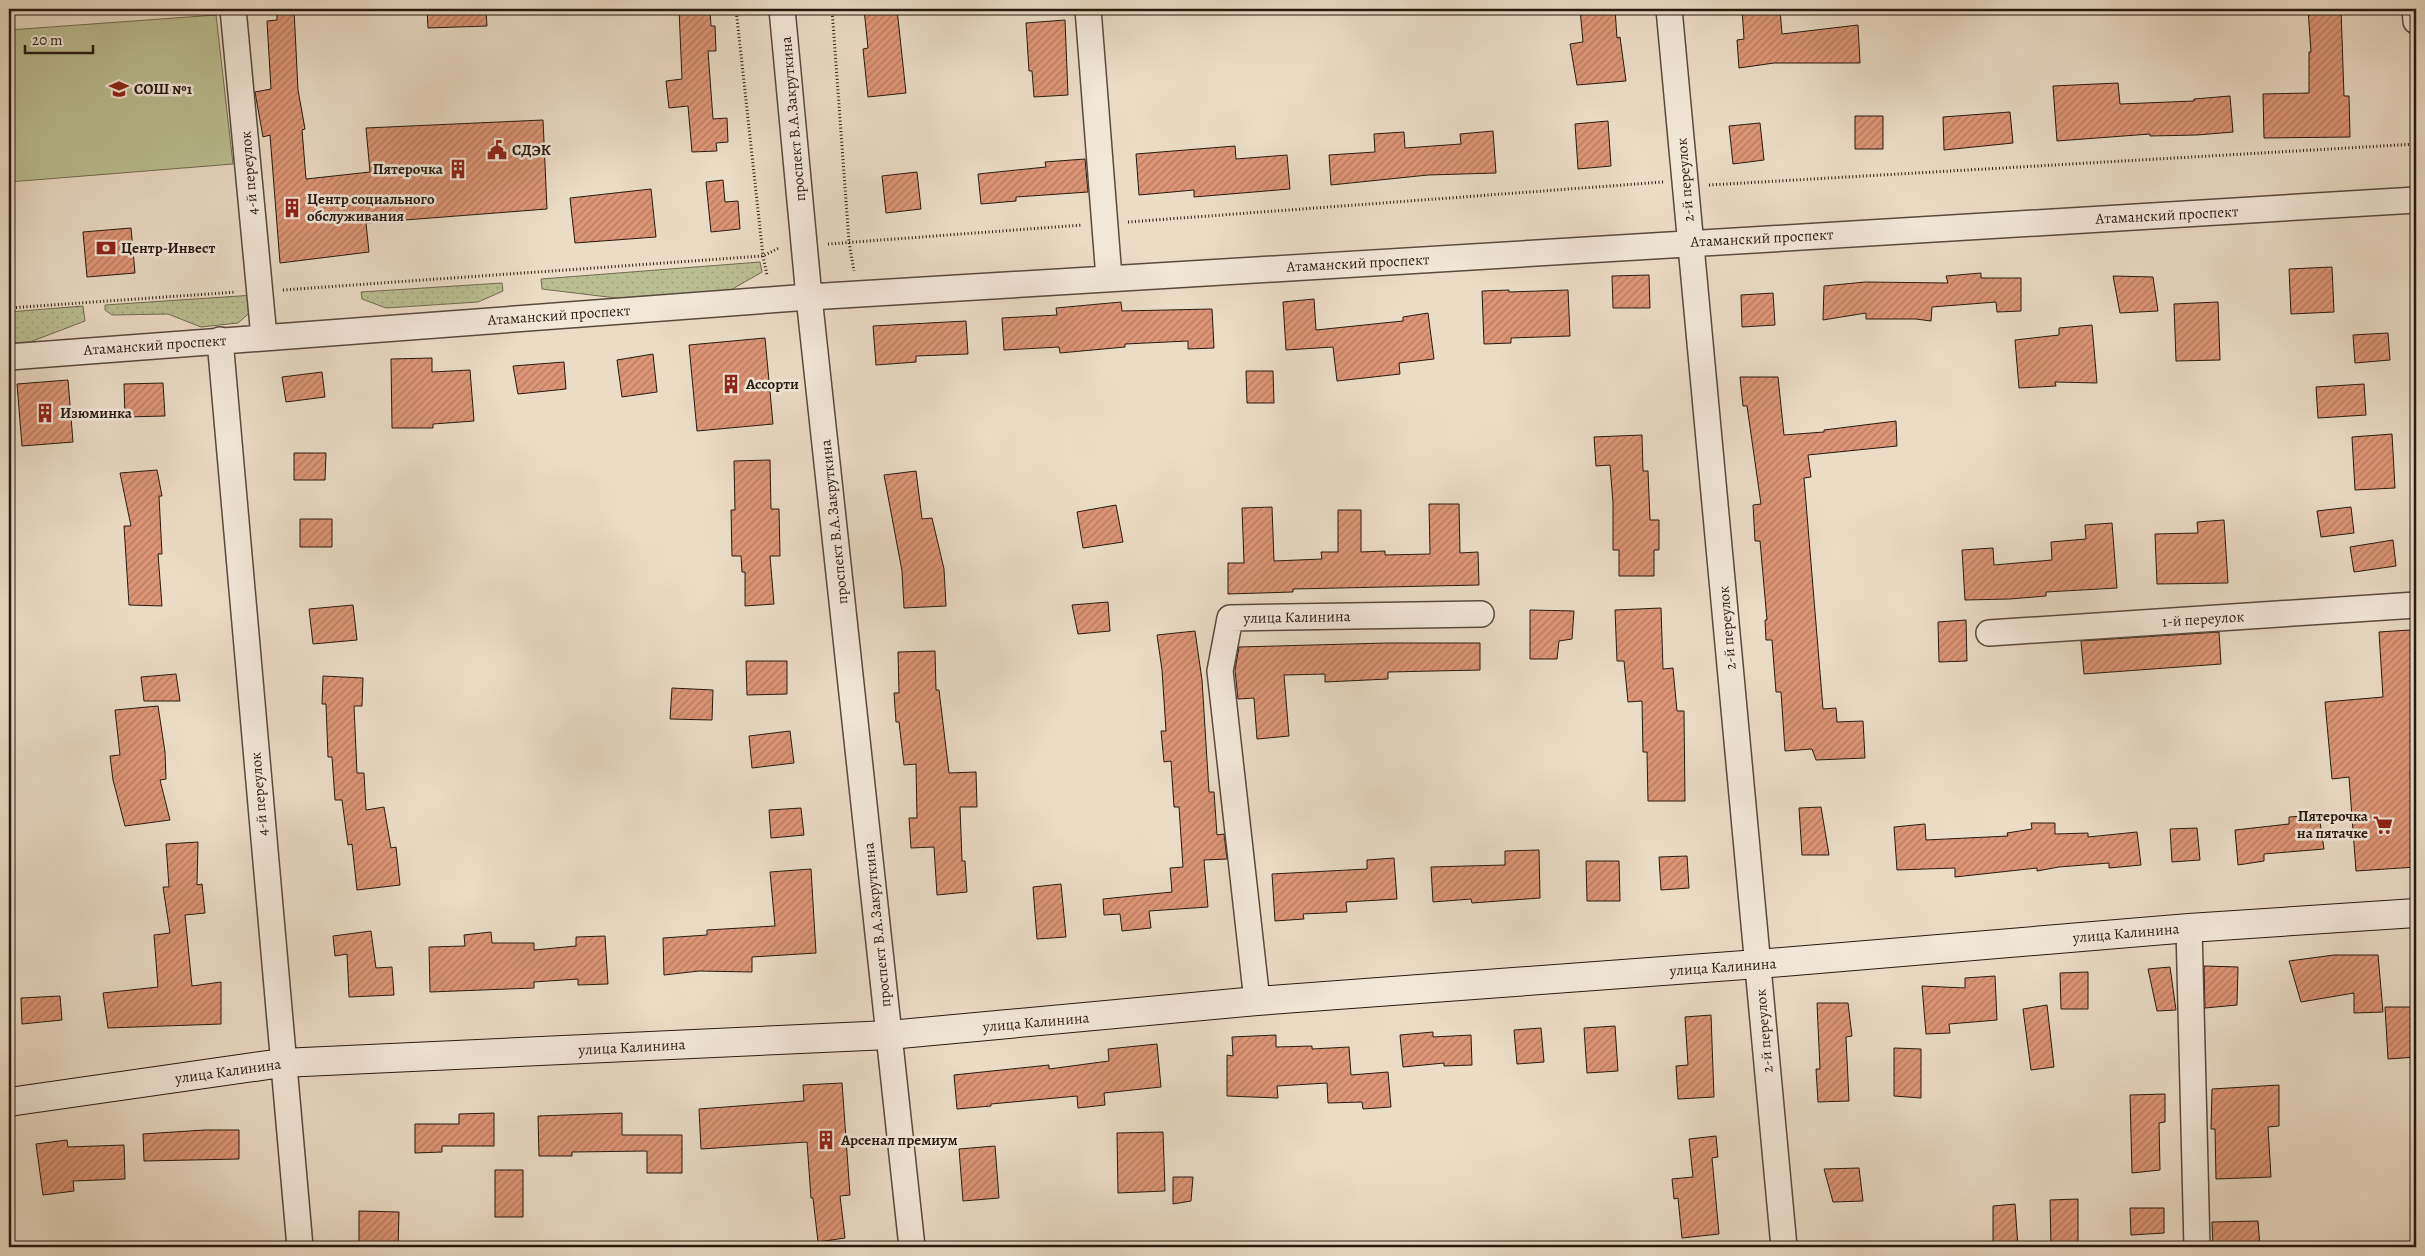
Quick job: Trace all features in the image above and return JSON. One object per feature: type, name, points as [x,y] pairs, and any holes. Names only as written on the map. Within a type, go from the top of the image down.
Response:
[{"type":"main road","name":"улица Калинина","points":[[9,1102],[282,1063],[889,1035],[1256,1001],[1758,964],[2189,928],[2416,913]]},
{"type":"street","name":"4-й переулок","points":[[233,9],[264,337]]},
{"type":"street","name":"проспект В.А.Закруткина","points":[[782,9],[809,297],[912,1247]]},
{"type":"street","points":[[1088,9],[1109,278]]},
{"type":"street","name":"2-й переулок","points":[[1669,9],[1784,1247]]},
{"type":"street","points":[[2415,9],[2416,21]]},
{"type":"street","name":"Атаманский проспект","points":[[9,356],[809,297],[2416,200]]},
{"type":"street","name":"4-й переулок","points":[[220,340],[282,1063],[300,1247]]},
{"type":"street","name":"1-й переулок","points":[[1989,633],[2416,605]]},
{"type":"street","name":"улица Калинина","points":[[1256,1001],[1220,672],[1230,618],[1481,614]]},
{"type":"street","name":"улица Калинина","points":[[2189,928],[2196,1247]]},
{"type":"path","points":[[736,9],[763,256],[767,275]]},
{"type":"path","points":[[832,9],[849,242],[854,271]]},
{"type":"path","points":[[828,244],[1663,182],[1720,184],[2416,144]]},
{"type":"path","points":[[9,308],[763,256],[779,248]]},
{"type":"green space","name":"СОШ №1","points":[[216,15],[233,164],[9,182],[9,30]]},
{"type":"green space","points":[[760,262],[762,272],[729,291],[616,298],[542,289],[541,279]]},
{"type":"green space","points":[[502,283],[503,291],[478,302],[386,308],[362,299],[361,292]]},
{"type":"green space","points":[[254,295],[254,309],[238,323],[201,327],[168,314],[112,315],[105,310],[105,305]]},
{"type":"green space","points":[[83,306],[85,321],[30,342],[9,343],[9,312]]},
{"type":"building","points":[[277,9],[294,9],[298,90],[305,129],[302,130],[306,179],[370,172],[366,128],[543,120],[547,209],[366,223],[369,252],[280,263],[270,135],[263,137],[255,92],[271,89],[267,21],[277,20]]},
{"type":"building","points":[[427,9],[486,9],[487,26],[428,28]]},
{"type":"building","points":[[679,9],[710,9],[711,26],[715,26],[716,51],[708,51],[713,119],[727,118],[728,142],[716,143],[717,151],[692,152],[688,106],[669,108],[666,81],[682,79]]},
{"type":"building","points":[[864,9],[897,9],[906,93],[868,97],[863,49],[868,48]]},
{"type":"building","points":[[1580,9],[1615,9],[1617,38],[1620,37],[1626,81],[1577,85],[1570,44],[1583,42]]},
{"type":"building","points":[[1742,9],[1780,9],[1782,34],[1858,25],[1860,63],[1774,63],[1739,68],[1737,40],[1744,39]]},
{"type":"building","points":[[2308,9],[2341,9],[2344,96],[2349,96],[2350,137],[2264,138],[2263,94],[2309,93],[2309,52],[2311,52]]},
{"type":"building","points":[[1065,20],[1068,95],[1034,97],[1032,71],[1029,71],[1026,23]]},
{"type":"building","points":[[2118,83],[2120,104],[2194,101],[2194,99],[2230,96],[2233,132],[2197,135],[2150,136],[2150,134],[2057,141],[2053,86]]},
{"type":"building","points":[[2010,112],[2013,143],[1944,150],[1943,117]]},
{"type":"building","points":[[1855,116],[1883,116],[1883,149],[1855,149]]},
{"type":"building","points":[[1608,121],[1611,166],[1578,169],[1575,124]]},
{"type":"building","points":[[1760,123],[1764,160],[1733,164],[1729,126]]},
{"type":"building","points":[[1493,131],[1496,173],[1428,175],[1331,185],[1329,155],[1375,152],[1374,134],[1404,132],[1405,148],[1461,144],[1460,134]]},
{"type":"building","points":[[1235,146],[1236,159],[1287,155],[1290,189],[1194,197],[1194,190],[1139,195],[1136,154]]},
{"type":"building","points":[[1085,159],[1088,192],[1016,197],[1016,201],[981,204],[978,174],[1046,167],[1045,162]]},
{"type":"building","points":[[917,172],[921,209],[886,213],[882,176]]},
{"type":"building","points":[[723,180],[725,202],[738,201],[740,229],[711,232],[706,182]]},
{"type":"building","points":[[651,189],[656,237],[575,243],[570,198]]},
{"type":"building","points":[[131,228],[135,273],[87,277],[83,232]]},
{"type":"building","points":[[2332,267],[2334,312],[2291,314],[2289,269]]},
{"type":"building","points":[[1981,273],[1981,278],[2021,278],[2021,311],[1997,312],[1996,302],[1932,307],[1931,321],[1916,319],[1866,319],[1866,313],[1823,320],[1824,286],[1865,282],[1948,283],[1946,276]]},
{"type":"building","points":[[1649,275],[1650,308],[1613,308],[1612,276]]},
{"type":"building","points":[[2113,276],[2153,277],[2158,311],[2120,313]]},
{"type":"building","points":[[1509,290],[1509,292],[1568,290],[1570,336],[1511,338],[1511,343],[1484,344],[1482,291]]},
{"type":"building","points":[[1773,293],[1775,325],[1742,327],[1741,295]]},
{"type":"building","points":[[1314,299],[1316,330],[1403,321],[1403,317],[1428,313],[1434,359],[1399,363],[1400,374],[1337,381],[1333,347],[1286,350],[1283,302]]},
{"type":"building","points":[[1121,302],[1122,311],[1212,309],[1214,348],[1188,349],[1188,341],[1125,344],[1125,347],[1060,353],[1059,347],[1004,350],[1002,318],[1057,315],[1056,308]]},
{"type":"building","points":[[2218,302],[2220,360],[2176,361],[2174,304]]},
{"type":"building","points":[[966,321],[968,354],[916,356],[916,362],[876,365],[873,326]]},
{"type":"building","points":[[2092,325],[2097,383],[2055,382],[2056,386],[2019,388],[2015,340],[2059,335],[2059,328]]},
{"type":"building","points":[[2388,333],[2390,360],[2355,363],[2353,335]]},
{"type":"building","name":"Ассорти","points":[[765,338],[773,424],[697,431],[689,345]]},
{"type":"building","points":[[653,354],[657,392],[622,397],[617,360]]},
{"type":"building","points":[[432,358],[432,372],[470,370],[474,421],[433,424],[433,428],[392,428],[391,359]]},
{"type":"building","points":[[564,362],[566,389],[518,394],[513,366]]},
{"type":"building","points":[[1246,371],[1273,371],[1274,403],[1247,403]]},
{"type":"building","points":[[322,372],[325,397],[286,402],[282,377]]},
{"type":"building","points":[[1740,377],[1778,377],[1784,435],[1824,432],[1824,430],[1896,421],[1897,446],[1808,455],[1811,477],[1804,478],[1823,709],[1836,708],[1837,722],[1863,721],[1865,758],[1816,760],[1812,749],[1785,751],[1781,692],[1776,692],[1772,640],[1766,640],[1765,620],[1767,620],[1760,541],[1755,541],[1753,505],[1761,504],[1747,406],[1743,406]]},
{"type":"building","name":"Изюминка","points":[[68,380],[73,442],[22,446],[17,384]]},
{"type":"building","points":[[163,383],[165,416],[125,417],[124,384]]},
{"type":"building","points":[[2364,384],[2366,415],[2318,418],[2316,387]]},
{"type":"building","points":[[2392,434],[2395,488],[2355,490],[2352,437]]},
{"type":"building","points":[[1642,435],[1643,471],[1648,471],[1650,520],[1659,520],[1659,550],[1654,550],[1654,576],[1619,576],[1619,550],[1613,550],[1613,503],[1610,465],[1596,466],[1594,437]]},
{"type":"building","points":[[294,453],[326,453],[325,480],[294,480]]},
{"type":"building","points":[[770,460],[771,509],[779,509],[780,556],[770,556],[774,604],[745,606],[745,572],[742,572],[741,556],[732,556],[731,510],[735,510],[734,461]]},
{"type":"building","points":[[157,470],[162,496],[159,496],[162,554],[158,554],[162,606],[129,605],[124,526],[131,526],[120,473]]},
{"type":"building","points":[[916,471],[922,519],[932,518],[944,569],[946,606],[904,608],[902,571],[884,475]]},
{"type":"building","points":[[1429,504],[1459,504],[1460,553],[1478,552],[1479,585],[1293,589],[1293,592],[1228,594],[1228,563],[1244,563],[1242,508],[1272,507],[1274,561],[1322,559],[1321,552],[1338,552],[1338,510],[1361,510],[1361,552],[1385,551],[1385,555],[1430,554]]},
{"type":"building","points":[[1116,505],[1123,542],[1083,548],[1077,512]]},
{"type":"building","points":[[2351,507],[2354,533],[2321,537],[2317,511]]},
{"type":"building","points":[[300,519],[332,519],[332,547],[300,547]]},
{"type":"building","points":[[2224,520],[2228,583],[2157,584],[2155,534],[2198,533],[2197,522]]},
{"type":"building","points":[[2112,523],[2117,588],[2046,592],[2046,596],[2010,599],[1965,600],[1962,550],[1993,548],[1994,565],[2052,560],[2051,542],[2086,539],[2085,525]]},
{"type":"building","points":[[2393,540],[2396,566],[2354,572],[2350,547]]},
{"type":"building","points":[[1108,602],[1110,631],[1078,634],[1072,605]]},
{"type":"building","points":[[353,605],[357,640],[313,644],[309,609]]},
{"type":"building","points":[[1661,608],[1663,669],[1673,668],[1677,711],[1684,711],[1685,801],[1648,801],[1647,752],[1643,752],[1642,701],[1628,702],[1624,661],[1617,661],[1615,610]]},
{"type":"building","points":[[1530,610],[1574,611],[1572,639],[1559,641],[1557,659],[1530,659]]},
{"type":"building","points":[[1966,620],[1967,661],[1939,662],[1938,622]]},
{"type":"building","points":[[2410,630],[2416,694],[2416,772],[2410,772],[2416,867],[2356,871],[2349,777],[2332,779],[2325,702],[2383,697],[2379,632]]},
{"type":"building","points":[[1195,631],[1202,680],[1209,792],[1214,792],[1217,835],[1224,834],[1227,859],[1204,860],[1208,907],[1149,911],[1151,928],[1122,931],[1120,914],[1104,915],[1103,899],[1172,892],[1170,868],[1183,867],[1179,807],[1174,807],[1171,761],[1164,762],[1161,731],[1166,731],[1162,670],[1157,635]]},
{"type":"building","points":[[2219,632],[2221,664],[2084,674],[2081,641]]},
{"type":"building","points":[[1387,643],[1480,643],[1480,670],[1388,672],[1388,679],[1325,682],[1325,674],[1284,675],[1289,736],[1257,739],[1254,698],[1238,699],[1235,670],[1239,647]]},
{"type":"building","points":[[935,651],[936,690],[939,690],[949,773],[976,772],[977,807],[960,807],[962,861],[965,861],[967,892],[937,895],[934,847],[911,848],[909,818],[917,818],[916,764],[904,765],[899,722],[896,722],[894,693],[899,693],[898,652]]},
{"type":"building","points":[[746,661],[787,661],[787,694],[747,695]]},
{"type":"building","points":[[176,674],[180,701],[144,701],[141,677]]},
{"type":"building","points":[[323,676],[363,678],[362,706],[354,706],[357,773],[364,773],[366,810],[384,807],[391,848],[396,847],[400,885],[357,890],[352,844],[348,845],[342,800],[335,800],[332,757],[328,757],[326,704],[322,704]]},
{"type":"building","points":[[672,688],[713,690],[712,720],[670,719]]},
{"type":"building","points":[[158,706],[165,752],[166,779],[160,780],[170,820],[125,826],[113,780],[110,756],[120,755],[115,710]]},
{"type":"building","points":[[790,731],[794,763],[752,768],[749,736]]},
{"type":"building","points":[[1821,807],[1829,855],[1802,855],[1799,808]]},
{"type":"building","points":[[801,808],[804,835],[771,838],[769,810]]},
{"type":"building","points":[[2319,815],[2324,849],[2264,854],[2264,861],[2238,865],[2235,830],[2289,824],[2289,817]]},
{"type":"building","points":[[2031,823],[2055,823],[2055,834],[2088,833],[2088,837],[2137,832],[2141,865],[2109,868],[2109,863],[2059,867],[2037,871],[2037,868],[1955,877],[1955,868],[1897,870],[1894,827],[1925,824],[1926,840],[2008,836],[2007,833],[2032,829]]},
{"type":"building","points":[[2197,828],[2200,860],[2172,862],[2170,829]]},
{"type":"building","points":[[198,842],[197,885],[202,884],[205,913],[185,915],[192,986],[221,982],[221,1024],[108,1028],[103,993],[158,987],[154,935],[170,933],[163,887],[169,887],[166,844]]},
{"type":"building","points":[[1539,850],[1540,898],[1472,903],[1471,899],[1433,902],[1431,867],[1505,865],[1505,851]]},
{"type":"building","points":[[1687,856],[1689,888],[1661,890],[1659,857]]},
{"type":"building","points":[[1394,858],[1397,899],[1346,902],[1347,912],[1303,914],[1304,919],[1275,921],[1272,874],[1367,869],[1367,860]]},
{"type":"building","points":[[1586,861],[1619,861],[1620,901],[1587,901]]},
{"type":"building","points":[[811,869],[816,953],[752,957],[752,972],[699,971],[664,975],[663,938],[707,935],[707,930],[775,926],[770,872]]},
{"type":"building","points":[[1061,884],[1066,937],[1037,939],[1033,887]]},
{"type":"building","points":[[371,931],[376,968],[392,967],[394,995],[349,997],[347,954],[335,956],[333,936]]},
{"type":"building","points":[[491,932],[492,943],[534,943],[534,950],[576,946],[576,937],[605,936],[608,984],[578,985],[578,979],[534,982],[534,988],[430,992],[429,947],[465,946],[464,935]]},
{"type":"building","points":[[2334,955],[2378,955],[2383,1012],[2354,1013],[2354,993],[2301,1002],[2289,961]]},
{"type":"building","points":[[2204,966],[2238,967],[2237,1005],[2205,1008]]},
{"type":"building","points":[[2170,967],[2176,1010],[2157,1011],[2148,969]]},
{"type":"building","points":[[2088,972],[2088,1009],[2061,1009],[2060,973]]},
{"type":"building","points":[[1995,976],[1997,1020],[1949,1024],[1950,1033],[1926,1034],[1922,986],[1965,988],[1965,978]]},
{"type":"building","points":[[60,996],[62,1020],[22,1024],[21,998]]},
{"type":"building","points":[[1817,1003],[1848,1003],[1852,1036],[1846,1037],[1849,1101],[1818,1102],[1816,1069],[1820,1069]]},
{"type":"building","points":[[2047,1005],[2054,1067],[2031,1070],[2023,1009]]},
{"type":"building","points":[[2385,1007],[2416,1007],[2416,1057],[2388,1059]]},
{"type":"building","points":[[1711,1015],[1714,1097],[1678,1099],[1676,1066],[1688,1065],[1685,1017]]},
{"type":"building","points":[[1615,1026],[1618,1071],[1587,1073],[1584,1028]]},
{"type":"building","points":[[1541,1028],[1544,1062],[1517,1064],[1514,1030]]},
{"type":"building","points":[[1433,1032],[1433,1037],[1471,1035],[1472,1065],[1444,1066],[1444,1063],[1403,1067],[1400,1035]]},
{"type":"building","points":[[1276,1035],[1276,1047],[1312,1046],[1312,1049],[1349,1047],[1351,1075],[1388,1072],[1391,1107],[1363,1109],[1362,1102],[1328,1103],[1327,1083],[1277,1086],[1278,1098],[1227,1096],[1227,1055],[1233,1056],[1232,1037]]},
{"type":"building","points":[[1157,1044],[1161,1087],[1104,1093],[1105,1105],[1078,1108],[1077,1096],[957,1109],[954,1075],[1049,1065],[1049,1069],[1109,1061],[1108,1049]]},
{"type":"building","points":[[1894,1048],[1921,1049],[1921,1098],[1894,1096]]},
{"type":"building","points":[[842,1083],[850,1195],[840,1196],[845,1238],[818,1242],[813,1198],[811,1198],[807,1142],[701,1149],[699,1109],[804,1101],[803,1085]]},
{"type":"building","points":[[2279,1085],[2279,1126],[2268,1127],[2271,1177],[2216,1179],[2215,1129],[2211,1129],[2212,1089]]},
{"type":"building","points":[[2165,1094],[2165,1122],[2159,1123],[2160,1170],[2132,1173],[2130,1095]]},
{"type":"building","points":[[494,1113],[494,1146],[442,1146],[442,1152],[415,1153],[415,1124],[459,1124],[459,1114]]},
{"type":"building","points":[[622,1113],[622,1135],[682,1135],[682,1173],[647,1173],[647,1151],[572,1152],[572,1156],[539,1156],[538,1116]]},
{"type":"building","points":[[239,1130],[239,1159],[144,1161],[143,1134]]},
{"type":"building","points":[[1163,1132],[1165,1191],[1118,1193],[1117,1133]]},
{"type":"building","points":[[1716,1136],[1718,1157],[1712,1158],[1719,1234],[1682,1238],[1678,1198],[1674,1199],[1672,1179],[1693,1177],[1689,1139]]},
{"type":"building","points":[[67,1140],[68,1147],[124,1145],[125,1179],[73,1181],[74,1191],[43,1195],[36,1144]]},
{"type":"building","points":[[995,1146],[999,1198],[963,1201],[959,1149]]},
{"type":"building","points":[[1859,1168],[1863,1201],[1833,1202],[1824,1169]]},
{"type":"building","points":[[495,1170],[523,1170],[523,1217],[495,1217]]},
{"type":"building","points":[[1173,1177],[1193,1177],[1191,1201],[1173,1204]]},
{"type":"building","points":[[2078,1199],[2078,1247],[2051,1247],[2050,1200]]},
{"type":"building","points":[[2015,1204],[2018,1247],[1993,1247],[1993,1206]]},
{"type":"building","points":[[2130,1208],[2164,1208],[2164,1233],[2131,1235]]},
{"type":"building","points":[[359,1211],[399,1212],[398,1247],[359,1247]]},
{"type":"building","points":[[2258,1221],[2260,1247],[2213,1247],[2212,1222]]},
{"type":"place","name":"СОШ №1","points":[[119,89]]},
{"type":"place","name":"СДЭК","points":[[497,150]]},
{"type":"place","name":"Пятeрочка","points":[[458,169]]},
{"type":"place","name":"Центр социального обслуживания","points":[[292,208]]},
{"type":"place","name":"Центр-Инвест","points":[[106,248]]},
{"type":"place","name":"Ассорти","points":[[731,384]]},
{"type":"place","name":"Изюминка","points":[[45,413]]},
{"type":"place","name":"Пятерочка на пятачке","points":[[2383,825]]},
{"type":"place","name":"Арсенал премиум","points":[[826,1140]]}]
